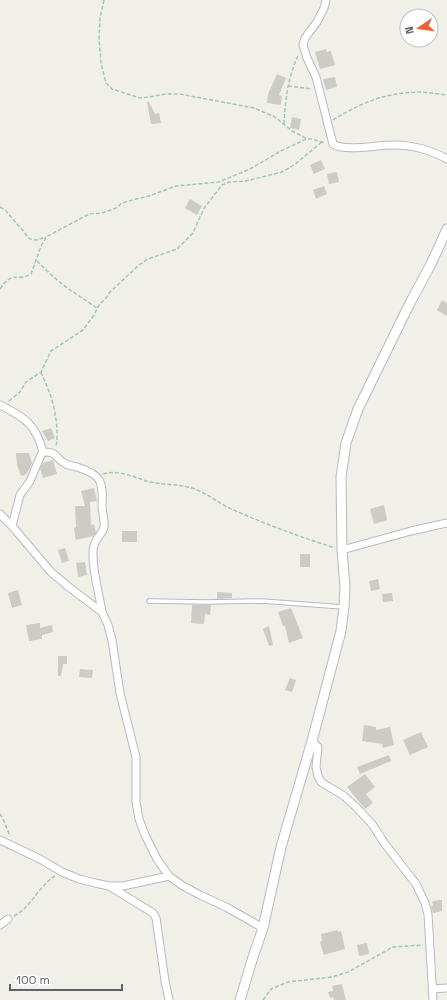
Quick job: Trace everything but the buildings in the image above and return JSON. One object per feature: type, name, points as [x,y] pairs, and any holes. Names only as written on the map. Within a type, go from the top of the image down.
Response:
[{"type":"street","points":[[326,0],[317,22],[305,38],[303,45],[316,77],[333,144],[342,147],[391,144],[408,146],[437,153],[447,159]]},
{"type":"street","points":[[240,1000],[263,928],[282,847],[312,741],[340,631],[344,608],[345,586],[342,550],[341,477],[346,443],[358,409],[447,229]]},
{"type":"street","points":[[3,404],[33,426],[40,439],[43,452]]},
{"type":"street","points":[[43,452],[54,453],[61,462],[91,472],[97,476],[101,483],[103,493],[102,507],[104,527],[94,542],[94,572],[102,612],[108,625],[112,640],[120,693],[136,757],[136,802],[139,819],[154,853],[169,876],[183,886],[226,907],[263,928]]},
{"type":"street","points":[[12,526],[20,495],[30,481],[40,455],[43,452]]},
{"type":"street","points":[[0,514],[51,572],[102,612]]},
{"type":"street","points":[[342,550],[411,531],[447,523]]},
{"type":"street","points":[[312,741],[318,747],[316,767],[321,782],[344,796],[365,815],[416,884],[425,902],[428,914],[431,944],[432,1000]]},
{"type":"street","points":[[0,840],[40,859],[62,872],[79,879],[109,886],[135,884],[169,876]]},
{"type":"street","points":[[109,886],[153,913],[156,918],[169,1000]]},
{"type":"street","points":[[0,925],[8,919]]},
{"type":"street","points":[[432,989],[447,988]]},
{"type":"lane","points":[[149,601],[262,601],[344,608]]},
{"type":"path","points":[[104,0],[100,18],[99,38],[106,83],[112,89],[140,98],[149,98],[166,94],[180,94],[215,100],[266,112],[275,116],[292,131],[306,139]]},
{"type":"path","points":[[284,125],[288,86],[293,66],[303,45]]},
{"type":"path","points":[[288,86],[312,89],[320,92]]},
{"type":"path","points":[[328,123],[349,110],[382,96],[420,92],[447,95]]},
{"type":"path","points":[[0,208],[5,210],[30,239],[36,240],[46,237],[89,214],[108,211],[116,208],[122,203],[149,196],[176,186],[219,182],[250,169],[279,152],[306,139],[333,144]]},
{"type":"path","points":[[3,404],[17,395],[26,382],[41,372],[51,351],[82,330],[110,292],[139,265],[148,259],[177,249],[193,233],[200,217],[222,185],[229,182],[246,181],[282,172],[294,165],[322,142]]},
{"type":"path","points":[[0,289],[6,281],[10,279],[27,277],[31,274],[41,246],[46,237]]},
{"type":"path","points":[[36,260],[49,274],[98,309]]},
{"type":"path","points":[[41,372],[48,388],[58,430],[54,453]]},
{"type":"path","points":[[97,476],[112,472],[121,473],[152,482],[194,489],[241,513],[282,530],[342,550]]},
{"type":"path","points":[[0,814],[7,828],[12,846]]},
{"type":"path","points":[[8,919],[17,915],[28,907],[42,886],[62,872]]},
{"type":"path","points":[[263,1000],[271,989],[288,982],[332,977],[348,972],[393,947],[431,944]]}]
